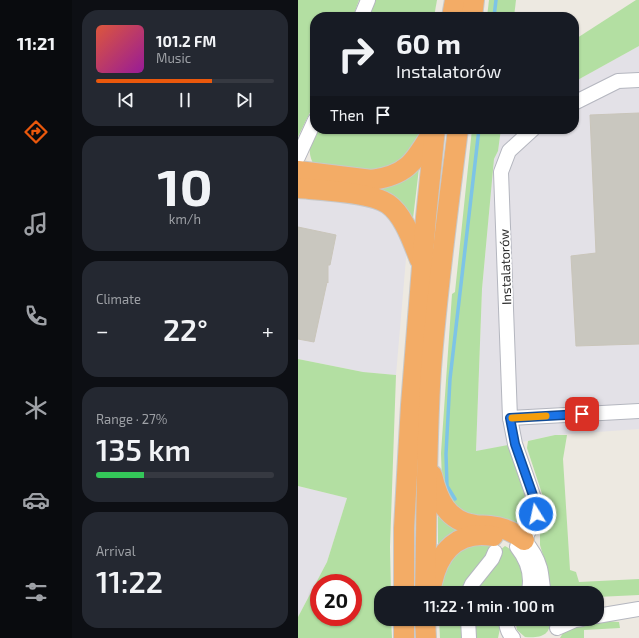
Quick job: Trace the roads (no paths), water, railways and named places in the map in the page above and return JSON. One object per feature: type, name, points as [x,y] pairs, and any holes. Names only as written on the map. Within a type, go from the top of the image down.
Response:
[{"type":"highway","points":[[453,12],[455,0]]},
{"type":"highway","points":[[473,12],[474,0]]},
{"type":"highway","points":[[298,171],[372,180],[384,178],[400,172],[409,166],[431,134]]},
{"type":"highway","points":[[404,586],[404,528],[411,405],[434,134]]},
{"type":"highway","points":[[426,586],[427,453],[431,369],[457,134]]},
{"type":"highway","points":[[298,188],[356,194],[375,198],[388,204],[397,213],[405,225],[422,263]]},
{"type":"highway","points":[[427,453],[436,492],[447,511],[461,521],[475,525],[505,529],[514,533],[520,544]]},
{"type":"highway","points":[[431,586],[434,571],[440,558],[448,548],[457,541],[474,535],[484,535],[502,538],[510,542],[520,544]]},
{"type":"highway","points":[[404,626],[404,638]]},
{"type":"highway","points":[[425,626],[426,638]]},
{"type":"street","points":[[579,100],[618,81],[639,80]]},
{"type":"street","points":[[298,157],[310,131]]},
{"type":"street","name":"Instalatorów","points":[[520,544],[535,518],[536,504],[515,444],[510,418],[501,172],[509,151],[528,134]]},
{"type":"street","points":[[510,418],[639,411]]},
{"type":"street","points":[[520,544],[530,575],[530,586]]},
{"type":"street","points":[[520,544],[532,549],[538,561],[543,586]]},
{"type":"street","points":[[471,586],[492,559],[495,552]]},
{"type":"street","points":[[604,607],[639,608]]},
{"type":"street","points":[[604,615],[639,608]]},
{"type":"street","points":[[468,626],[469,638]]},
{"type":"waterway","points":[[495,12],[496,0]]},
{"type":"waterway","points":[[455,499],[447,486],[446,454],[450,379],[478,134]]}]
